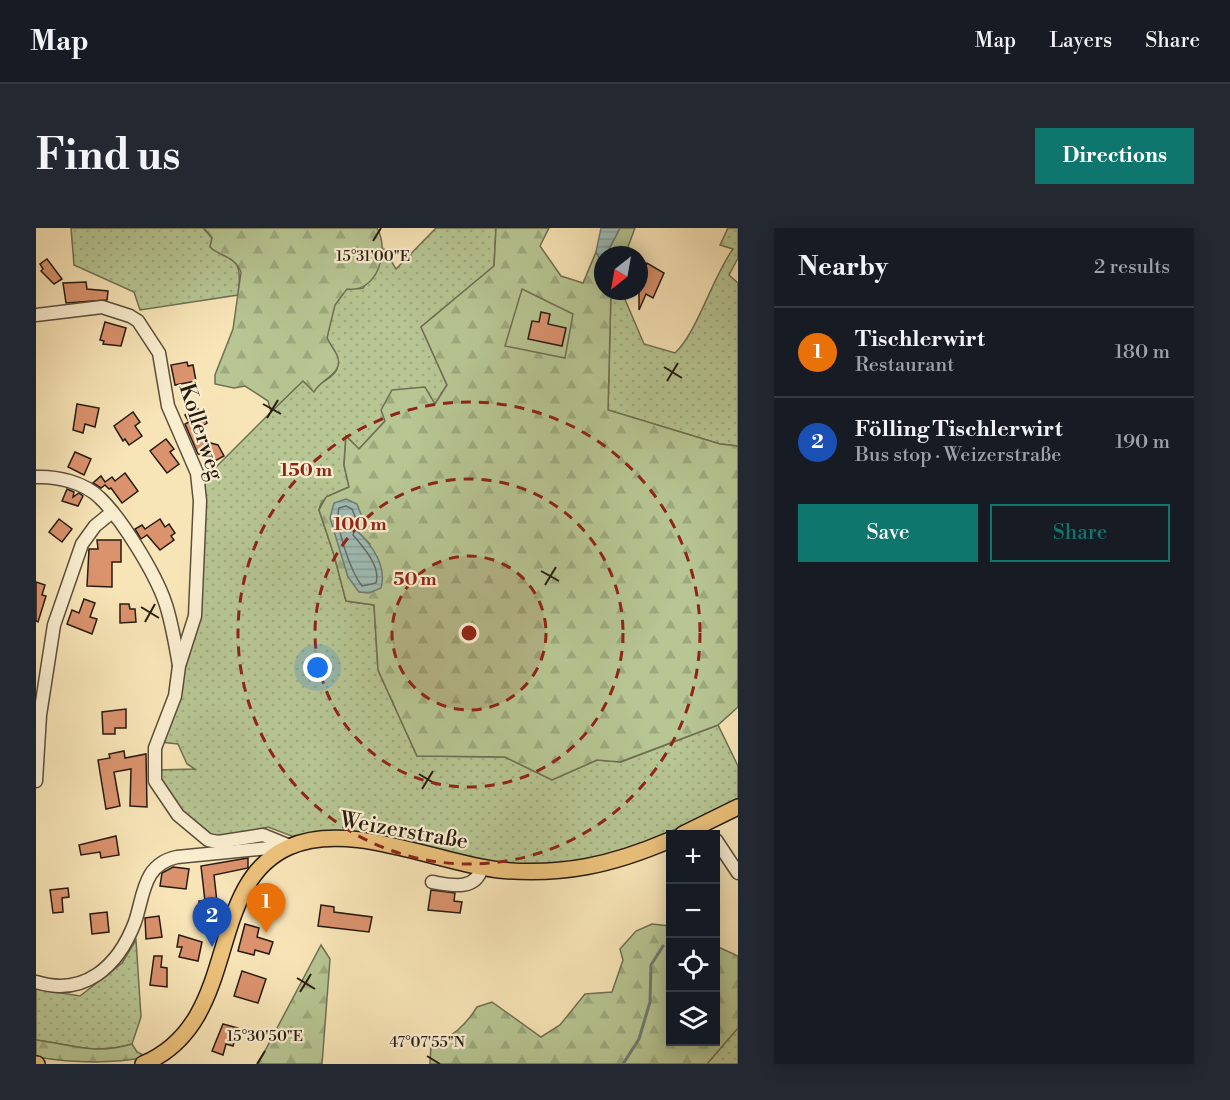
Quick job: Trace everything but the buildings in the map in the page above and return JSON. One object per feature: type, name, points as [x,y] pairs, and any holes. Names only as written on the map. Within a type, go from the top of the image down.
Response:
[{"type":"main road","points":[[707,830],[738,807]]},
{"type":"main road","name":"Weizerstraße","points":[[143,1064],[161,1061],[185,1036],[201,1012],[213,985],[233,920],[254,877],[290,846],[320,840],[350,840],[482,867],[533,872],[577,870],[605,865],[666,842]]},
{"type":"street","name":"Kollerweg","points":[[36,315],[102,307],[130,315],[138,321],[159,354],[168,406],[196,473],[200,492],[197,604],[193,628],[179,666],[175,696],[154,752],[154,777],[159,789],[186,824],[208,840],[218,842],[263,835],[290,846]]},
{"type":"street","name":"Kollerweg","points":[[36,477],[52,476],[74,483],[99,496],[139,553],[163,596],[179,666]]},
{"type":"street","points":[[36,781],[40,714],[54,625],[81,544],[95,526],[111,513]]},
{"type":"street","points":[[36,982],[51,987],[67,987],[85,983],[102,971],[125,943],[135,922],[147,879],[163,861],[177,857],[290,846]]},
{"type":"street","points":[[720,846],[738,873]]},
{"type":"street","points":[[432,882],[464,885],[477,878],[482,867]]},
{"type":"green space","points":[[71,228],[203,228],[212,238],[210,247],[229,256],[237,265],[238,295],[140,310],[134,292],[74,265]]},
{"type":"green space","points":[[204,228],[377,228],[382,247],[378,268],[374,277],[367,284],[347,289],[335,305],[327,338],[337,355],[338,367],[314,392],[303,381],[271,412],[268,401],[245,386],[234,388],[215,384],[215,375],[233,329],[241,272],[235,262],[210,247],[212,238]]},
{"type":"green space","points":[[436,228],[496,228],[494,266],[421,327],[447,385],[435,404],[385,421],[359,449],[346,436],[344,465],[349,487],[326,498],[319,510],[346,601],[374,605],[378,670],[417,756],[505,757],[552,780],[597,760],[621,762],[718,725],[738,766],[738,800],[674,830],[666,830],[666,834],[646,843],[601,858],[540,866],[488,863],[297,838],[268,827],[222,838],[207,836],[167,796],[157,770],[195,769],[187,764],[178,744],[160,742],[196,630],[202,481],[303,380],[317,385],[333,375],[338,365],[327,338],[335,303],[339,296],[350,288],[363,288],[379,265],[384,249],[396,269]]},
{"type":"green space","points":[[496,228],[549,228],[540,246],[561,276],[583,283],[594,257],[594,300],[611,300],[608,410],[720,444],[738,446],[738,707],[718,725],[620,762],[597,760],[552,780],[505,757],[417,756],[378,670],[374,605],[346,601],[319,510],[326,497],[349,487],[344,465],[346,436],[359,449],[385,421],[381,410],[392,390],[425,387],[435,404],[447,385],[421,327],[494,266]],"holes":[[[358,532],[370,544],[348,577],[342,555]]]},
{"type":"green space","points":[[620,228],[635,228],[628,246],[611,246]]},
{"type":"green space","points":[[728,228],[738,228],[738,258],[729,275],[738,283],[738,446],[720,444],[608,410],[611,300],[625,300],[644,344],[675,353],[690,332],[733,249],[720,245]]},
{"type":"green space","points":[[522,289],[573,314],[565,358],[505,346]]},
{"type":"green space","points":[[652,924],[666,926],[666,1046],[720,1046],[720,948],[738,956],[738,1028],[707,1064],[430,1064],[431,1044],[458,1030],[477,1007],[492,1002],[541,1037],[560,1025],[585,994],[612,992],[623,960],[620,949],[636,931]]},
{"type":"green space","points":[[136,940],[141,1017],[132,1044],[95,1049],[36,1040],[36,989],[80,996],[122,963]]},
{"type":"green space","points":[[321,945],[330,959],[322,1064],[258,1064]]},
{"type":"green space","points":[[738,1028],[738,1064],[707,1064],[708,1060]]},
{"type":"green space","points":[[36,1040],[95,1049],[132,1044],[137,1052],[147,1057],[92,1062],[36,1057]]},
{"type":"water","points":[[601,228],[620,228],[611,246],[597,246]]},
{"type":"water","points":[[346,499],[357,504],[364,522],[358,532],[373,550],[382,572],[381,588],[369,593],[359,592],[348,577],[330,518],[334,503]]},
{"type":"waterway","points":[[623,1064],[639,1039],[650,1002],[651,965],[663,946]]},
{"type":"place","name":"Tischlerwirt","points":[[266,933]]},
{"type":"place","name":"Fölling Tischlerwirt","points":[[212,947]]}]
